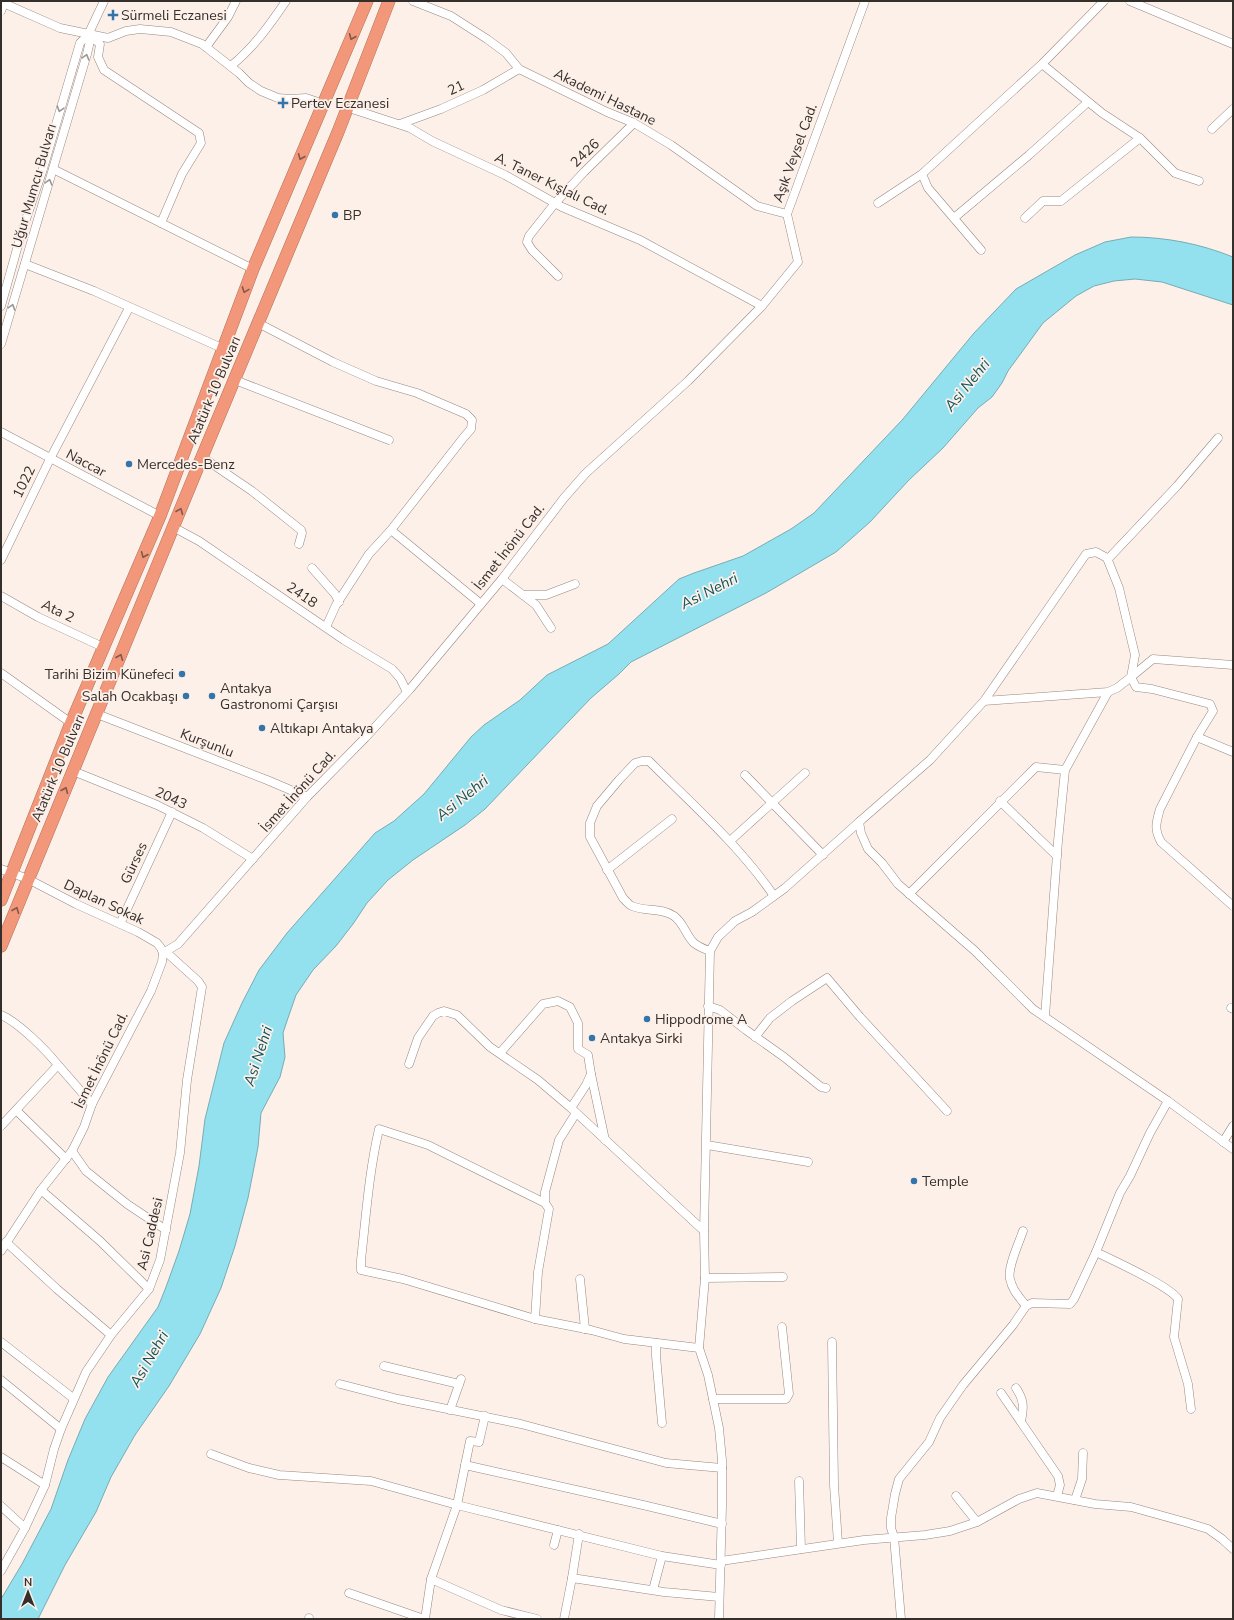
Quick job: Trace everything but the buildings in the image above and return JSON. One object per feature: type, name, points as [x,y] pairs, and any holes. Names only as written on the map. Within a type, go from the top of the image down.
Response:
[{"type":"highway","name":"Atatürk 10 Bulvarı","points":[[1,900],[6,871],[105,648],[160,516],[253,269],[367,1]]},
{"type":"highway","name":"Atatürk 10 Bulvarı","points":[[1,946],[235,380],[389,1]]},
{"type":"street","name":"Uğur Mumcu Bulvarı","points":[[1,306],[22,231],[42,172],[80,43],[88,35],[104,1]]},
{"type":"street","points":[[206,47],[228,17],[236,1]]},
{"type":"street","points":[[231,66],[248,52],[270,25],[286,1]]},
{"type":"street","name":"Akademi Hastane","points":[[413,1],[451,16],[475,31],[506,54],[519,69],[607,112],[634,123],[671,145],[756,206],[787,214]]},
{"type":"street","name":"Aşık Veysel Cad.","points":[[762,306],[798,262],[787,214],[865,1]]},
{"type":"street","points":[[878,204],[922,174],[1042,64],[1104,1]]},
{"type":"street","points":[[1130,1],[1233,44]]},
{"type":"street","points":[[2,5],[60,28],[88,35],[108,38],[126,31],[140,29],[171,32],[206,47],[231,66],[249,83],[261,91],[278,98],[306,98],[324,104]]},
{"type":"street","name":"Uğur Mumcu Bulvarı","points":[[1,344],[87,54],[90,41],[88,35]]},
{"type":"street","points":[[88,35],[100,44],[98,57],[104,70],[199,133],[201,143],[182,174],[160,223]]},
{"type":"street","points":[[1042,64],[1122,128],[1140,138],[1161,161],[1175,173],[1199,181]]},
{"type":"street","name":"21","points":[[400,124],[483,90],[519,69]]},
{"type":"street","points":[[954,218],[1029,156],[1088,102]]},
{"type":"street","name":"A. Taner Kışlalı Cad.","points":[[346,107],[410,128],[505,175],[556,202],[562,207],[640,240],[762,306]]},
{"type":"street","points":[[1212,129],[1233,109]]},
{"type":"street","name":"2426","points":[[558,276],[532,250],[527,242],[529,236],[556,202],[634,123]]},
{"type":"street","points":[[1025,218],[1043,201],[1060,201],[1140,138]]},
{"type":"street","points":[[53,169],[253,269]]},
{"type":"street","points":[[922,174],[928,188],[981,250]]},
{"type":"street","points":[[25,264],[94,291],[129,308],[224,349]]},
{"type":"street","name":"İsmet İnönü Cad.","points":[[1,1251],[41,1190],[72,1152],[84,1127],[92,1104],[151,991],[162,962],[164,952],[178,944],[306,798],[365,738],[407,692],[502,579],[564,498],[586,473],[688,381],[762,306]]},
{"type":"street","name":"1022","points":[[1,560],[50,458],[129,308]]},
{"type":"street","points":[[258,323],[333,362],[376,381],[417,394],[466,414],[472,420],[471,429],[391,530],[370,554],[339,602],[326,627]]},
{"type":"street","points":[[235,380],[389,440]]},
{"type":"street","name":"Naccar","points":[[1,432],[160,516]]},
{"type":"street","points":[[1108,559],[1177,486],[1218,438]]},
{"type":"street","points":[[202,457],[252,491],[300,530],[302,533],[299,544]]},
{"type":"street","name":"2418","points":[[174,527],[199,541],[326,627],[392,669],[400,678],[407,692]]},
{"type":"street","points":[[391,530],[481,604]]},
{"type":"street","points":[[719,1619],[722,1468],[719,1428],[708,1375],[699,1348],[705,1278],[704,1231],[710,952],[718,937],[735,921],[752,912],[785,888],[930,760],[984,700],[1086,554],[1094,552],[1108,559],[1119,588],[1135,655],[1131,677],[1136,687],[1152,689],[1210,704],[1213,711],[1197,737],[1160,809],[1156,821],[1156,832],[1161,842],[1233,906]]},
{"type":"street","points":[[312,568],[335,594],[339,602]]},
{"type":"street","points":[[502,579],[536,605],[552,628]]},
{"type":"street","points":[[523,595],[546,596],[575,584]]},
{"type":"street","name":"Ata 2","points":[[1,596],[38,617],[105,648]]},
{"type":"street","points":[[984,700],[1108,692],[1117,688],[1153,659],[1233,665]]},
{"type":"street","points":[[1,673],[71,723]]},
{"type":"street","points":[[1045,1016],[1065,770],[1108,692]]},
{"type":"street","name":"Kurşunlu","points":[[97,714],[267,780],[306,798]]},
{"type":"street","points":[[1197,737],[1233,752]]},
{"type":"street","points":[[710,952],[692,942],[681,923],[674,916],[667,912],[631,906],[624,898],[590,837],[589,830],[592,816],[597,806],[618,780],[635,763],[649,761],[730,841],[762,878],[774,896]]},
{"type":"street","points":[[909,894],[1000,801],[1036,767],[1065,770]]},
{"type":"street","name":"2043","points":[[73,771],[172,812],[203,828],[252,859]]},
{"type":"street","points":[[730,841],[806,773]]},
{"type":"street","points":[[745,775],[823,855]]},
{"type":"street","points":[[1000,801],[1057,856]]},
{"type":"street","name":"Gürses","points":[[120,924],[172,812]]},
{"type":"street","points":[[608,870],[672,819]]},
{"type":"street","points":[[859,822],[860,833],[868,849],[882,863],[898,884],[975,951],[1033,1009],[1168,1101],[1233,1149]]},
{"type":"street","name":"Daplan Sokak","points":[[6,871],[28,879],[76,904],[138,932],[157,943],[164,952]]},
{"type":"street","name":"Asi Caddesi","points":[[1,1571],[25,1528],[45,1485],[54,1449],[61,1429],[73,1398],[86,1372],[111,1335],[149,1289],[160,1260],[180,1153],[187,1080],[202,987],[198,981],[164,952]]},
{"type":"street","points":[[755,1037],[770,1018],[792,1001],[827,978],[860,1017],[947,1111]]},
{"type":"street","points":[[500,1054],[543,1004],[558,1001],[570,1007],[578,1023],[578,1049],[588,1054],[604,1140]]},
{"type":"street","points":[[708,1006],[720,1010],[755,1037],[784,1056],[820,1087],[826,1088]]},
{"type":"street","points":[[409,1064],[421,1032],[433,1016],[438,1012],[444,1011],[453,1013],[461,1018],[480,1039],[538,1080],[573,1110],[704,1231]]},
{"type":"street","points":[[1,1015],[6,1017],[26,1033],[50,1055],[92,1104]]},
{"type":"street","points":[[1,1126],[58,1065]]},
{"type":"street","points":[[545,1203],[545,1192],[559,1140],[591,1074]]},
{"type":"street","points":[[900,1619],[894,1537],[891,1528],[891,1518],[899,1479],[929,1442],[940,1418],[963,1385],[1013,1325],[1026,1306],[1032,1303],[1070,1304],[1074,1299],[1096,1252],[1120,1194],[1150,1133],[1168,1101]]},
{"type":"street","points":[[16,1110],[66,1159]]},
{"type":"street","points":[[1223,1142],[1233,1126]]},
{"type":"street","points":[[535,1319],[538,1272],[549,1209],[545,1203],[428,1145],[380,1129],[374,1153],[368,1190],[361,1270],[403,1279],[535,1319],[585,1329],[624,1339],[699,1348]]},
{"type":"street","points":[[707,1145],[808,1162]]},
{"type":"street","points":[[72,1152],[86,1171],[127,1204],[166,1230]]},
{"type":"street","points":[[41,1190],[100,1241],[149,1289]]},
{"type":"street","points":[[1023,1231],[1009,1277],[1012,1287],[1026,1306]]},
{"type":"street","points":[[6,1242],[111,1335]]},
{"type":"street","points":[[1096,1252],[1176,1294],[1178,1299],[1174,1337],[1188,1384],[1191,1408]]},
{"type":"street","points":[[705,1278],[783,1277]]},
{"type":"street","points":[[580,1279],[585,1329]]},
{"type":"street","points":[[713,1399],[786,1399],[788,1394],[782,1327]]},
{"type":"street","points":[[1,1342],[73,1398]]},
{"type":"street","points":[[832,1342],[834,1485],[838,1543]]},
{"type":"street","points":[[656,1344],[662,1423]]},
{"type":"street","points":[[384,1366],[460,1382],[450,1410]]},
{"type":"street","points":[[1,1380],[61,1429]]},
{"type":"street","points":[[340,1384],[398,1399],[521,1424],[666,1463],[722,1468]]},
{"type":"street","points":[[1016,1388],[1023,1398],[1024,1406],[1021,1421]]},
{"type":"street","points":[[1000,1393],[1058,1476],[1060,1485],[1058,1496]]},
{"type":"street","points":[[349,1593],[424,1619],[430,1579],[457,1505],[470,1441],[479,1442],[485,1416]]},
{"type":"street","points":[[1075,1500],[1082,1479],[1083,1453]]},
{"type":"street","points":[[211,1454],[250,1468],[279,1475],[371,1481],[457,1505],[579,1534],[662,1556],[721,1563],[800,1548],[950,1531],[977,1522],[1019,1499],[1037,1493],[1095,1504],[1131,1507],[1185,1522],[1208,1529],[1233,1549]]},
{"type":"street","points":[[1,1457],[45,1485]]},
{"type":"street","points":[[465,1465],[643,1504],[722,1524]]},
{"type":"street","points":[[799,1481],[800,1548]]},
{"type":"street","points":[[956,1496],[977,1522]]},
{"type":"street","points":[[1,1506],[25,1528]]},
{"type":"street","points":[[554,1545],[558,1530]]},
{"type":"street","points":[[564,1619],[579,1534]]},
{"type":"street","points":[[653,1590],[662,1556]]},
{"type":"street","points":[[572,1578],[653,1590],[719,1597]]},
{"type":"street","points":[[430,1579],[501,1610],[537,1619]]},
{"type":"water","name":"Asi Nehri","points":[[1131,237],[1157,238],[1183,242],[1208,248],[1233,257],[1233,305],[1162,282],[1135,279],[1114,281],[1094,286],[1076,296],[1043,323],[1008,371],[992,397],[978,408],[943,448],[909,480],[870,522],[836,552],[766,593],[631,662],[591,698],[485,809],[465,825],[413,860],[388,880],[367,903],[336,946],[313,970],[296,995],[283,1033],[285,1057],[280,1077],[261,1113],[258,1147],[248,1198],[235,1246],[221,1288],[200,1334],[169,1386],[135,1435],[111,1477],[96,1512],[65,1565],[38,1619],[1,1619],[1,1599],[22,1564],[51,1509],[68,1460],[85,1419],[108,1377],[158,1307],[179,1251],[190,1214],[199,1166],[205,1119],[224,1043],[259,970],[287,933],[375,833],[394,821],[424,794],[471,737],[484,725],[520,700],[547,675],[608,644],[679,579],[743,556],[791,529],[814,513],[903,419],[974,333],[1016,289],[1075,255],[1105,242]]},
{"type":"place","name":"Sürmeli Eczanesi","points":[[113,15]]},
{"type":"place","name":"Pertev Eczanesi","points":[[283,103]]},
{"type":"place","name":"BP","points":[[335,215]]},
{"type":"place","name":"Mercedes-Benz","points":[[129,464]]},
{"type":"place","name":"Tarihi Bizim Künefeci","points":[[182,674]]},
{"type":"place","name":"Salah Ocakbaşı","points":[[186,696]]},
{"type":"place","name":"Antakya Gastronomi Çarşısı","points":[[212,696]]},
{"type":"place","name":"Altıkapı Antakya","points":[[262,728]]},
{"type":"place","name":"Hippodrome A","points":[[647,1019]]},
{"type":"place","name":"Antakya Sirki","points":[[592,1038]]},
{"type":"place","name":"Temple","points":[[914,1181]]}]
